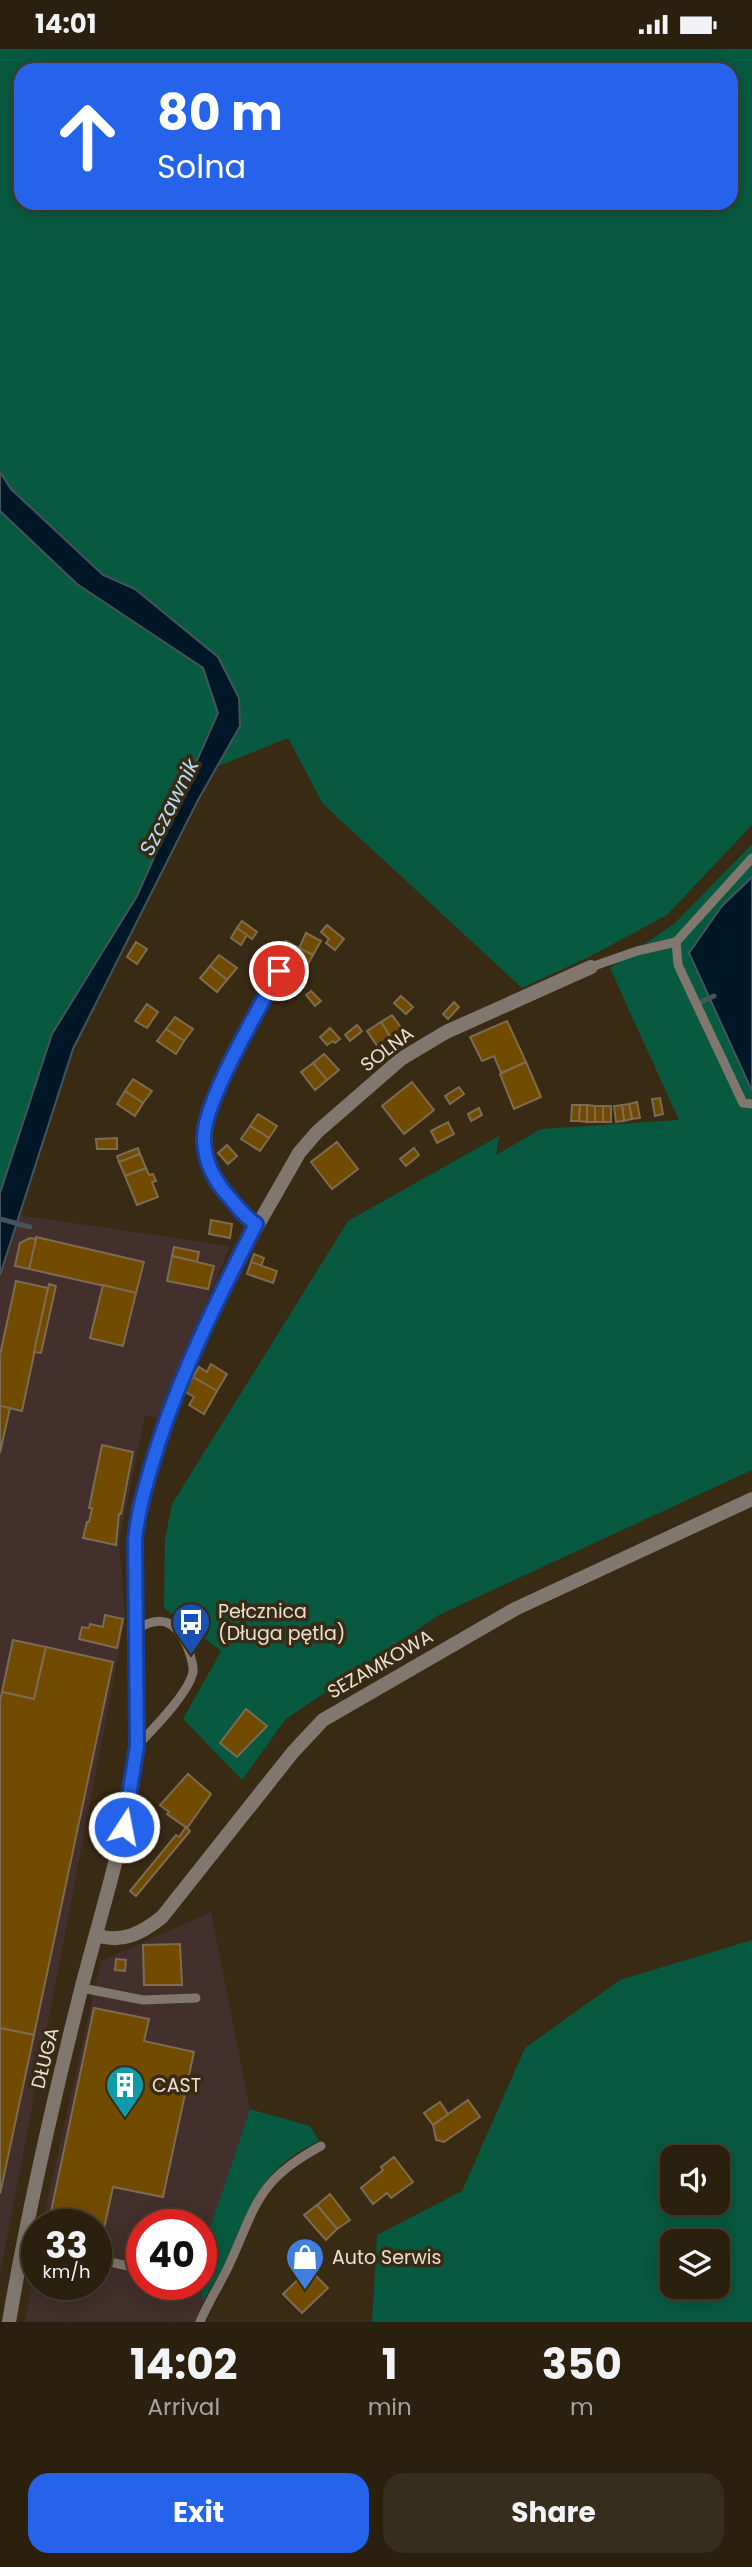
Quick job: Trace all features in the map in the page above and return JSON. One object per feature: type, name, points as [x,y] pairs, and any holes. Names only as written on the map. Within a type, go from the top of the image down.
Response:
[{"type":"street","name":"SOLNA","points":[[137,1746],[135,1540],[138,1510],[167,1417],[188,1362],[256,1224],[299,1153],[317,1132],[401,1059],[457,1027],[591,967]]},
{"type":"street","points":[[256,1224],[249,1220],[220,1187],[209,1167],[204,1140],[207,1112],[279,971]]},
{"type":"street","name":"SEZAMKOWA","points":[[96,1935],[116,1940],[141,1933],[162,1917],[293,1752],[323,1720],[515,1609],[752,1499]]},
{"type":"street","name":"DŁUGA","points":[[36,2209],[58,2083],[128,1805],[137,1746]]},
{"type":"street","name":"DŁUGA","points":[[9,2322],[21,2279]]},
{"type":"lane","points":[[591,967],[636,951],[676,941],[752,858]]},
{"type":"lane","points":[[676,941],[678,965],[683,978],[743,1103],[752,1104]]},
{"type":"lane","points":[[137,1629],[148,1622],[159,1620],[170,1623],[182,1635],[191,1657],[193,1672],[164,1717],[137,1746]]},
{"type":"lane","points":[[82,1988],[143,2000],[196,1998]]},
{"type":"lane","points":[[200,2322],[258,2198],[286,2168],[321,2146]]},
{"type":"shaded area","points":[[19,1215],[230,1246],[158,1418],[145,1415],[119,1542],[125,1619],[0,2275],[0,1275]]},
{"type":"shaded area","points":[[211,1912],[250,2109],[216,2209],[126,2209],[126,2300],[203,2300],[195,2322],[25,2322],[29,2300],[112,2300],[112,2209],[45,2209],[101,1961]]},
{"type":"green space","points":[[0,49],[752,49],[752,825],[667,915],[589,957],[522,988],[323,804],[288,738],[191,777],[137,896],[52,1034],[0,1193]]},
{"type":"green space","points":[[752,844],[752,877],[722,906],[689,953],[752,1091],[752,1470],[439,1615],[286,1719],[242,1780],[183,1719],[221,1651],[164,1608],[165,1539],[172,1504],[348,1221],[499,1136],[496,1155],[541,1129],[679,1120],[610,968],[675,923]]},
{"type":"green space","points":[[752,1940],[752,2322],[372,2322],[377,2235],[462,2191],[525,2048],[620,1980]]},
{"type":"green space","points":[[250,2109],[310,2126],[319,2141],[284,2163],[261,2188],[217,2278],[216,2209]]},
{"type":"water","points":[[0,472],[11,489],[103,575],[135,589],[218,657],[239,698],[240,726],[198,800],[73,1049],[0,1275],[0,1193],[52,1034],[137,896],[218,713],[203,668],[77,584],[0,511]]},
{"type":"water","points":[[752,877],[752,1091],[689,953],[722,906]]},
{"type":"building","points":[[242,921],[257,932],[252,939],[237,928]]},
{"type":"building","points":[[327,925],[344,939],[335,950],[326,943],[329,939],[321,932]]},
{"type":"building","points":[[237,928],[247,935],[241,945],[231,938]]},
{"type":"building","points":[[306,933],[321,941],[313,955],[299,948]]},
{"type":"building","points":[[286,941],[299,948],[288,968],[275,961]]},
{"type":"building","points":[[136,942],[147,949],[137,964],[127,957]]},
{"type":"building","points":[[299,948],[313,955],[302,975],[288,968]]},
{"type":"building","points":[[219,955],[237,968],[227,980],[210,966]]},
{"type":"building","points":[[210,966],[227,980],[217,992],[200,978]]},
{"type":"building","points":[[311,991],[321,1001],[315,1006],[306,995]]},
{"type":"building","points":[[401,996],[413,1007],[406,1014],[394,1003]]},
{"type":"building","points":[[454,1002],[459,1007],[448,1019],[443,1014]]},
{"type":"building","points":[[147,1004],[158,1012],[147,1028],[135,1021]]},
{"type":"building","points":[[392,1015],[405,1033],[393,1041],[381,1022]]},
{"type":"building","points":[[175,1017],[193,1029],[184,1041],[166,1029]]},
{"type":"building","points":[[507,1021],[526,1062],[501,1073],[494,1056],[482,1061],[470,1037]]},
{"type":"building","points":[[381,1022],[393,1041],[380,1050],[367,1031]]},
{"type":"building","points":[[357,1025],[362,1031],[350,1041],[345,1035]]},
{"type":"building","points":[[330,1028],[340,1039],[327,1045],[320,1037]]},
{"type":"building","points":[[166,1029],[184,1041],[176,1054],[157,1041]]},
{"type":"building","points":[[324,1054],[339,1070],[327,1080],[313,1063]]},
{"type":"building","points":[[526,1062],[541,1097],[514,1109],[500,1074]]},
{"type":"building","points":[[313,1063],[327,1080],[315,1090],[301,1072]]},
{"type":"building","points":[[133,1079],[152,1091],[143,1103],[125,1091]]},
{"type":"building","points":[[412,1082],[434,1110],[404,1134],[382,1106]]},
{"type":"building","points":[[459,1087],[464,1094],[450,1104],[445,1096]]},
{"type":"building","points":[[125,1091],[143,1103],[135,1116],[117,1104]]},
{"type":"building","points":[[660,1098],[663,1114],[655,1116],[652,1099]]},
{"type":"building","points":[[637,1102],[640,1118],[632,1119],[629,1104]]},
{"type":"building","points":[[629,1104],[632,1119],[624,1121],[622,1105]]},
{"type":"building","points":[[572,1105],[580,1105],[579,1121],[571,1121]]},
{"type":"building","points":[[580,1105],[587,1105],[587,1122],[579,1121]]},
{"type":"building","points":[[587,1105],[595,1106],[595,1122],[587,1122]]},
{"type":"building","points":[[622,1105],[624,1121],[616,1122],[614,1106]]},
{"type":"building","points":[[595,1106],[603,1106],[603,1122],[595,1122]]},
{"type":"building","points":[[603,1106],[611,1106],[611,1122],[603,1122]]},
{"type":"building","points":[[479,1108],[482,1115],[471,1121],[468,1114]]},
{"type":"building","points":[[258,1114],[277,1126],[269,1138],[250,1126]]},
{"type":"building","points":[[448,1122],[454,1134],[437,1143],[431,1131]]},
{"type":"building","points":[[250,1126],[269,1138],[260,1151],[241,1139]]},
{"type":"building","points":[[117,1138],[117,1149],[97,1149],[96,1139]]},
{"type":"building","points":[[337,1142],[358,1169],[332,1189],[311,1162]]},
{"type":"building","points":[[227,1145],[237,1156],[228,1164],[218,1153]]},
{"type":"building","points":[[138,1148],[140,1154],[119,1162],[117,1156]]},
{"type":"building","points":[[414,1148],[419,1155],[406,1166],[400,1159]]},
{"type":"building","points":[[140,1154],[146,1168],[125,1176],[119,1162]]},
{"type":"building","points":[[146,1168],[156,1181],[152,1182],[158,1197],[137,1205],[125,1176]]},
{"type":"building","points":[[211,1220],[232,1224],[230,1238],[209,1234]]},
{"type":"building","points":[[36,1237],[144,1262],[136,1293],[29,1269]]},
{"type":"building","points":[[30,1238],[36,1239],[29,1269],[15,1266],[20,1243]]},
{"type":"building","points":[[174,1247],[199,1252],[197,1262],[172,1256]]},
{"type":"building","points":[[254,1254],[264,1258],[261,1266],[251,1262]]},
{"type":"building","points":[[172,1256],[214,1266],[208,1289],[167,1281]]},
{"type":"building","points":[[251,1262],[277,1271],[273,1283],[247,1274]]},
{"type":"building","points":[[16,1281],[48,1288],[22,1411],[0,1406],[0,1355]]},
{"type":"building","points":[[49,1284],[56,1286],[41,1353],[34,1352]]},
{"type":"building","points":[[103,1285],[136,1293],[123,1346],[90,1338]]},
{"type":"building","points":[[211,1364],[227,1374],[217,1391],[193,1377],[199,1367],[207,1372]]},
{"type":"building","points":[[193,1377],[217,1391],[204,1414],[189,1405],[194,1397],[184,1391]]},
{"type":"building","points":[[0,1406],[10,1408],[0,1453]]},
{"type":"building","points":[[102,1445],[133,1452],[119,1514],[116,1545],[83,1538],[92,1508],[89,1508]]},
{"type":"building","points":[[105,1615],[123,1619],[117,1648],[79,1639],[82,1627],[89,1628],[90,1624],[103,1627]]},
{"type":"building","points":[[13,1640],[46,1647],[34,1699],[2,1692]]},
{"type":"building","points":[[46,1647],[113,1662],[34,2035],[0,2028],[0,1700],[2,1692],[34,1699]]},
{"type":"building","points":[[246,1709],[267,1726],[237,1757],[220,1743]]},
{"type":"building","points":[[188,1774],[211,1794],[187,1828],[167,1814],[169,1812],[160,1805]]},
{"type":"building","points":[[186,1827],[190,1831],[136,1896],[130,1891],[176,1835],[179,1837]]},
{"type":"building","points":[[180,1944],[182,1985],[144,1985],[143,1945]]},
{"type":"building","points":[[116,1959],[126,1960],[125,1971],[115,1970]]},
{"type":"building","name":"CAST","points":[[94,2008],[149,2019],[144,2041],[194,2052],[163,2197],[113,2187],[108,2209],[52,2209]]},
{"type":"building","points":[[0,2028],[34,2035],[0,2194]]},
{"type":"building","points":[[468,2100],[480,2117],[444,2142],[436,2140],[433,2125]]},
{"type":"building","points":[[440,2102],[448,2114],[433,2125],[424,2113]]},
{"type":"building","points":[[394,2157],[413,2182],[391,2198],[387,2193],[373,2204],[361,2188]]},
{"type":"building","points":[[330,2194],[350,2220],[337,2229],[317,2205]]},
{"type":"building","points":[[317,2205],[337,2229],[326,2240],[304,2215]]},
{"type":"building","name":"Auto Serwis","points":[[309,2269],[328,2288],[302,2313],[283,2294]]},
{"type":"waterway","points":[[701,1002],[714,996]]},
{"type":"waterway","points":[[0,1219],[30,1227]]},
{"type":"place","name":"Pełcznica (Długa pętla)","points":[[191,1656]]},
{"type":"place","name":"CAST","points":[[125,2119]]},
{"type":"place","name":"Auto Serwis","points":[[305,2291]]},
{"type":"route","points":[[124,1827],[137,1746],[135,1540],[138,1510],[167,1417],[188,1362],[256,1224],[249,1220],[220,1187],[209,1167],[204,1140],[207,1112],[279,971]]},
{"type":"water label","name":"Szczawnik","points":[[169,807]]}]
